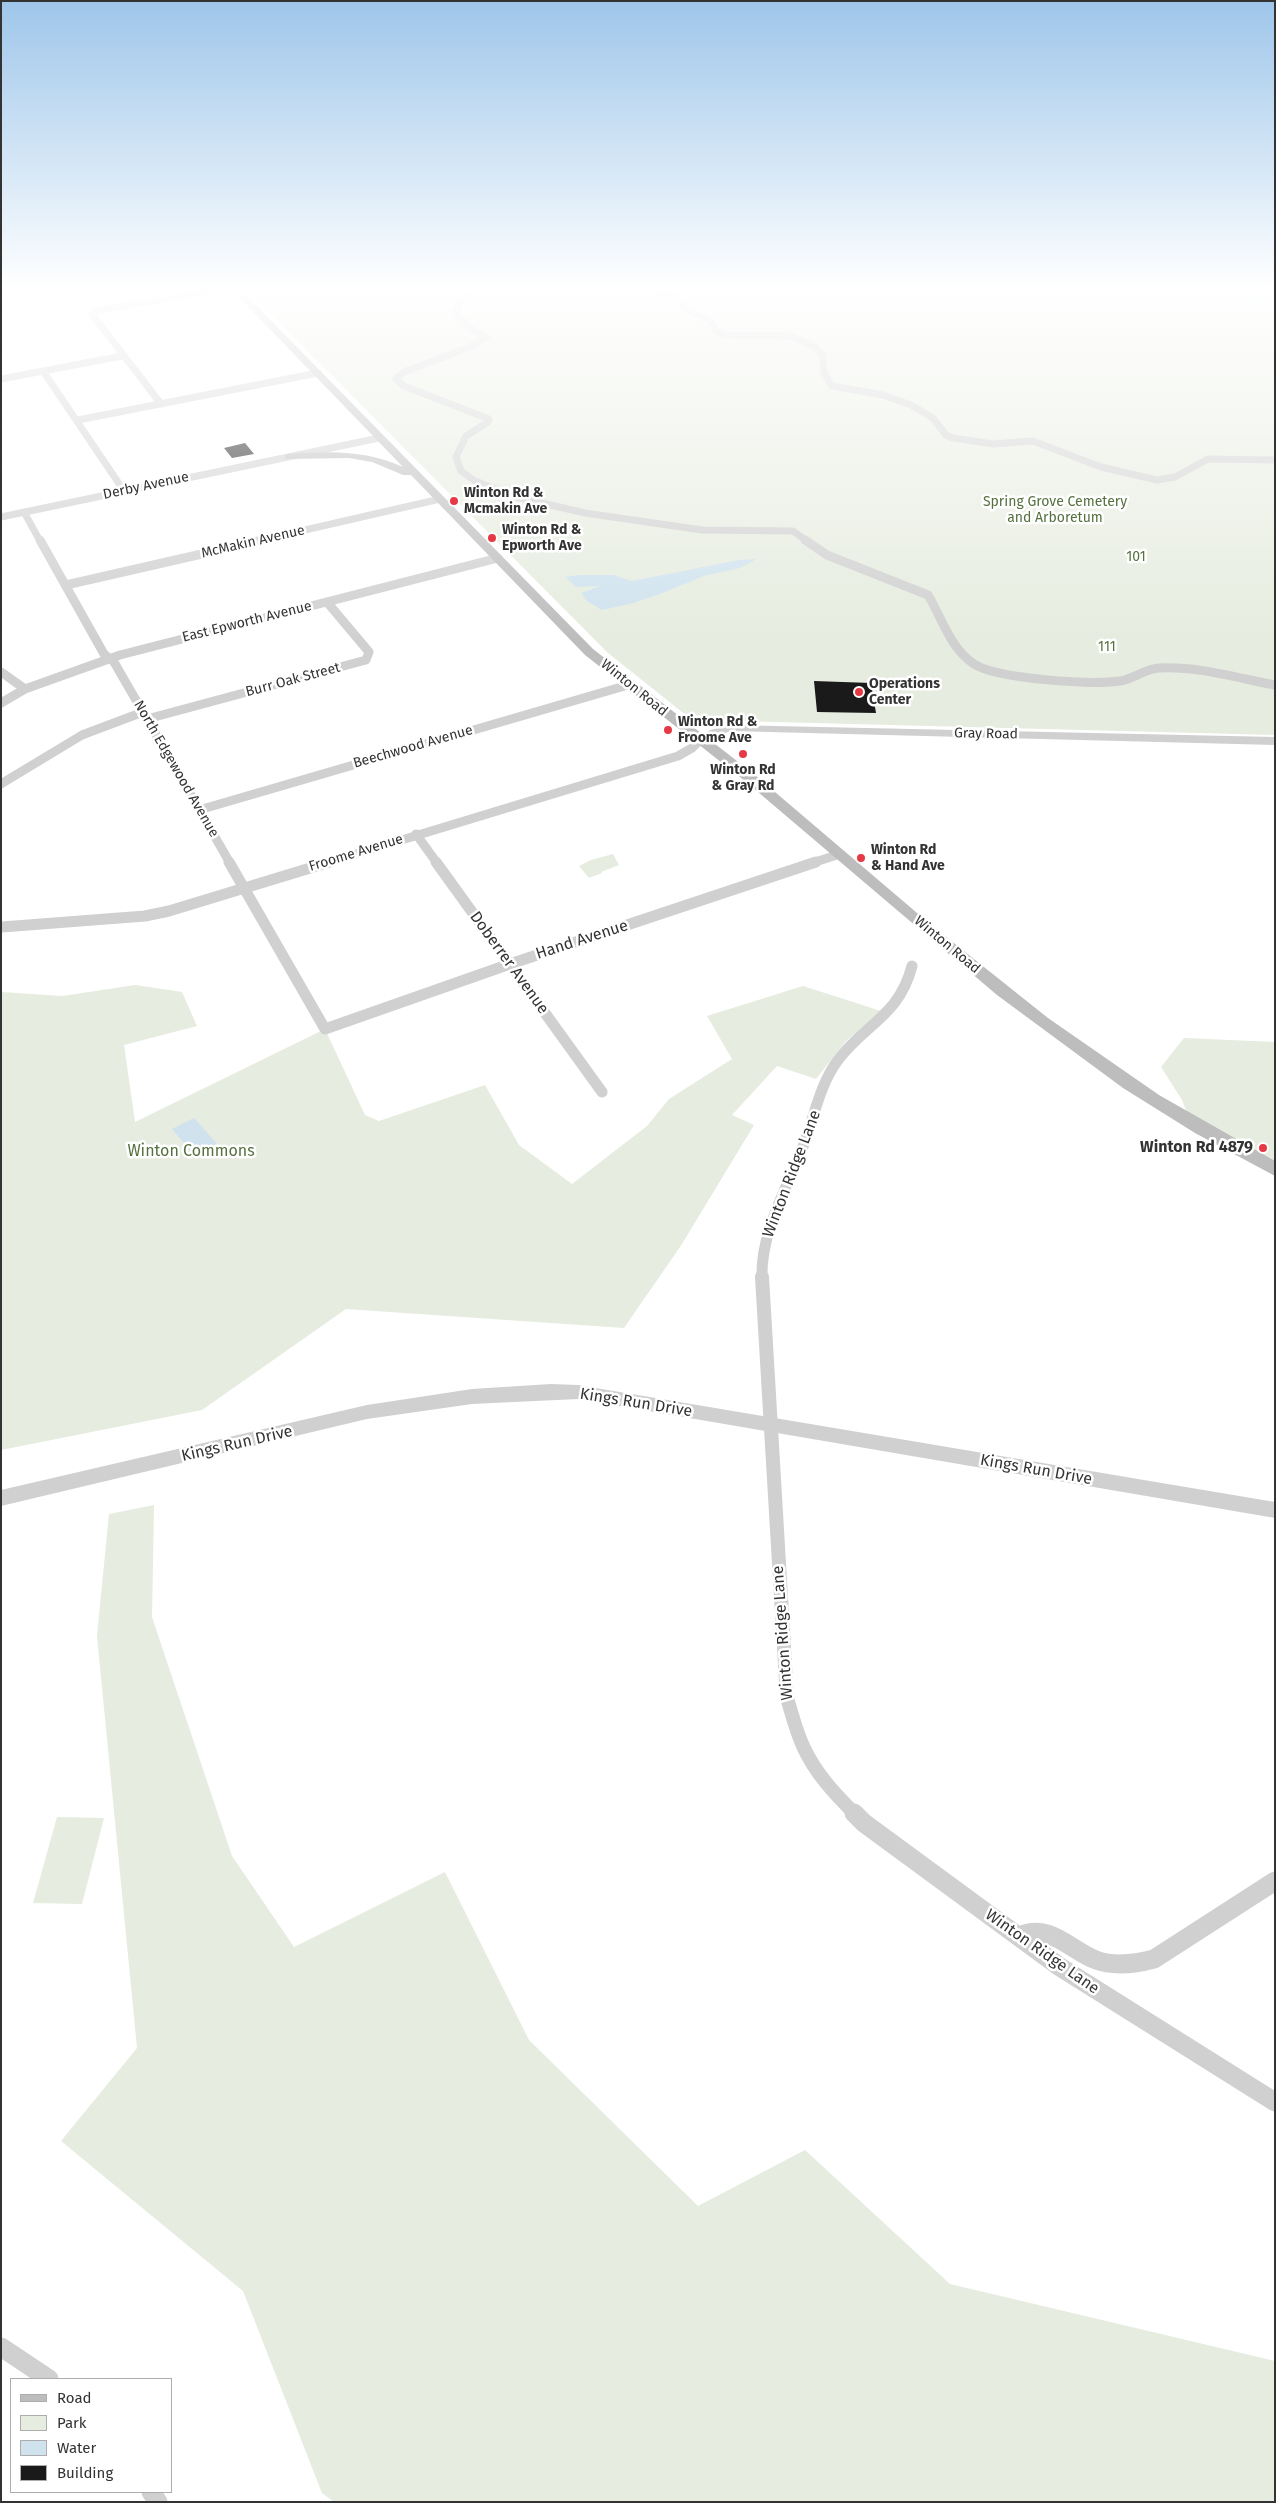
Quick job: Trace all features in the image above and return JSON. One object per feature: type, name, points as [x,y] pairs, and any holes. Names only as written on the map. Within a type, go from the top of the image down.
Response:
[{"type":"main road","name":"Winton Road","points":[[350,407],[589,652],[628,685],[770,795],[1018,1003],[1083,1053],[1141,1091],[1275,1169]]},
{"type":"main road","points":[[289,458],[330,454],[366,456],[419,479]]},
{"type":"street","points":[[69,407],[124,491]]},
{"type":"street","points":[[78,420],[147,407]]},
{"type":"street","points":[[459,407],[489,418],[488,422],[466,436],[456,457],[461,472],[475,481],[516,497],[585,513],[702,530],[793,531],[827,555],[928,595],[940,621],[962,651],[972,662],[986,669],[1041,678],[1098,682],[1121,681],[1154,668],[1172,668],[1275,685]]},
{"type":"street","points":[[914,407],[933,418],[946,434],[953,438],[993,444],[1033,441],[1102,467],[1157,480],[1175,477],[1208,459],[1275,460]]},
{"type":"street","points":[[90,440],[95,425],[122,412]]},
{"type":"street","name":"Derby Avenue","points":[[1,517],[379,438]]},
{"type":"street","name":"McMakin Avenue","points":[[66,585],[440,499]]},
{"type":"street","name":"North Edgewood Avenue","points":[[24,512],[104,654],[114,662],[145,715],[325,1029]]},
{"type":"street","name":"East Epworth Avenue","points":[[1,703],[25,689],[110,658],[498,558]]},
{"type":"street","name":"Burr Oak Street","points":[[1,784],[82,735],[145,715],[366,660],[369,652],[327,602]]},
{"type":"street","points":[[1,672],[25,689]]},
{"type":"street","name":"Beechwood Avenue","points":[[199,810],[628,685]]},
{"type":"street","name":"Gray Road","points":[[700,740],[714,732],[730,728],[1275,742]]},
{"type":"street","name":"Froome Avenue","points":[[2,926],[145,916],[169,911],[416,834],[678,756],[692,748],[700,740]]},
{"type":"street","name":"Doberrer Avenue","points":[[416,834],[602,1092]]},
{"type":"street","name":"Hand Avenue","points":[[325,1029],[510,964],[840,854]]},
{"type":"street","name":"Winton Ridge Lane","points":[[912,966],[907,987],[895,1007],[860,1036],[836,1063],[828,1078],[770,1226],[762,1271],[769,1425],[787,1698],[803,1746],[831,1790],[857,1817],[1060,1967],[1275,2102]]},
{"type":"street","name":"Kings Run Drive","points":[[1,1498],[367,1412],[466,1396],[578,1392],[1275,1510]]},
{"type":"street","points":[[1018,1936],[1024,1932],[1046,1933],[1097,1961],[1118,1965],[1136,1964],[1154,1958],[1275,1881]]},
{"type":"street","points":[[1,2347],[48,2378]]},
{"type":"green space","name":"Spring Grove Cemetery and Arboretum","points":[[363,407],[1275,407],[1275,735],[736,721],[708,727],[697,724],[608,653]]},
{"type":"green space","points":[[613,854],[619,865],[589,878],[579,866],[591,860]]},
{"type":"green space","name":"Winton Commons","points":[[135,985],[182,992],[197,1026],[124,1045],[135,1122],[325,1029],[365,1115],[379,1121],[485,1085],[519,1145],[572,1184],[647,1126],[669,1099],[732,1059],[707,1016],[803,986],[881,1011],[846,1041],[816,1079],[777,1066],[732,1115],[754,1125],[682,1244],[624,1328],[346,1309],[202,1410],[1,1450],[1,992],[62,996]]},
{"type":"green space","points":[[1184,1038],[1275,1042],[1275,1167],[1190,1120],[1182,1100],[1161,1067]]},
{"type":"green space","points":[[154,1505],[152,1617],[232,1856],[294,1947],[445,1872],[529,2040],[698,2206],[805,2150],[950,2284],[1275,2361],[1275,2502],[334,2502],[322,2493],[243,2291],[61,2141],[137,2048],[97,1636],[109,1514]]},
{"type":"green space","points":[[57,1817],[104,1818],[82,1904],[33,1903]]},
{"type":"water","points":[[757,559],[740,568],[704,576],[630,604],[602,610],[587,601],[581,593],[600,586],[576,587],[565,577],[614,575],[632,581],[739,560]]},
{"type":"water","points":[[194,1118],[217,1144],[195,1156],[172,1129]]},
{"type":"building","points":[[245,443],[254,454],[232,458],[224,448]]},
{"type":"building","name":"Operations Center","points":[[814,681],[871,683],[876,713],[817,712]]},
{"type":"place","name":"Winton Rd & Mcmakin Ave","points":[[454,501]]},
{"type":"place","name":"Winton Rd & Epworth Ave","points":[[492,538]]},
{"type":"place","name":"Operations Center","points":[[859,692]]},
{"type":"place","name":"Winton Rd & Froome Ave","points":[[668,730]]},
{"type":"place","name":"Winton Rd & Gray Rd","points":[[743,754]]},
{"type":"place","name":"Winton Rd & Hand Ave","points":[[861,858]]},
{"type":"place","name":"Winton Rd 4879","points":[[1263,1148]]},
{"type":"park label","name":"101","points":[[1136,557]]},
{"type":"park label","name":"111","points":[[1107,647]]}]
